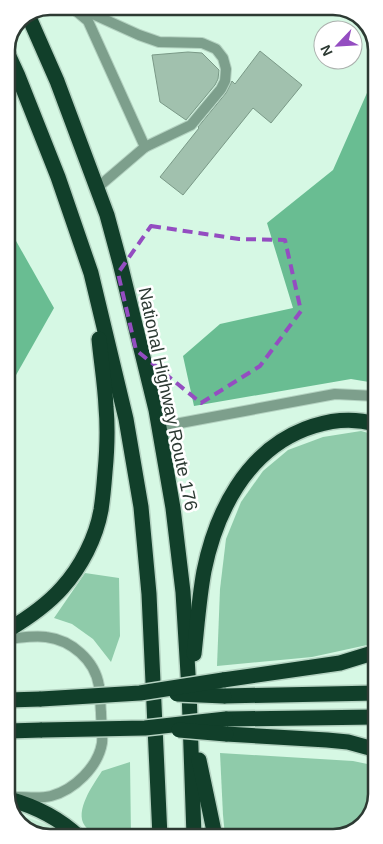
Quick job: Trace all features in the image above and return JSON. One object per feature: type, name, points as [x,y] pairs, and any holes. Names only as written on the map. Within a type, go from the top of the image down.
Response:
[{"type":"highway","name":"National Highway Route 176","points":[[30,22],[57,82],[107,215],[159,427],[174,517],[183,592],[191,727],[194,829]]},
{"type":"highway","points":[[15,70],[58,177],[91,273],[126,419],[141,507],[149,594],[160,829]]},
{"type":"highway","points":[[15,625],[50,600],[77,569],[95,534],[101,511],[106,455],[106,408],[91,273]]},
{"type":"highway","points":[[189,690],[204,573],[211,543],[233,491],[250,467],[267,451],[296,433],[321,423],[344,419],[368,422]]},
{"type":"highway","points":[[15,700],[140,693],[331,665],[368,655]]},
{"type":"highway","points":[[140,693],[224,696],[368,694]]},
{"type":"highway","points":[[15,731],[145,728],[226,719],[368,717]]},
{"type":"highway","points":[[191,727],[213,829]]},
{"type":"highway","points":[[145,728],[327,740],[348,742],[368,748]]},
{"type":"highway","points":[[16,801],[42,811],[68,829]]},
{"type":"street","points":[[80,15],[88,21],[146,147]]},
{"type":"street","points":[[95,15],[159,42],[202,43],[216,49],[223,58],[226,69],[225,82],[221,89],[190,125],[146,147],[97,188]]},
{"type":"street","points":[[159,427],[335,394],[368,396]]},
{"type":"street","points":[[15,638],[46,636],[61,640],[86,658],[95,672],[99,685],[102,742],[98,756],[89,769],[66,790],[51,796],[16,798]]},
{"type":"highlighted area","points":[[151,226],[239,239],[285,240],[301,311],[260,366],[201,403],[136,350],[118,273]]},
{"type":"shaded area","points":[[368,91],[368,382],[351,379],[194,406],[183,356],[220,324],[293,308],[267,223],[333,170]]},
{"type":"shaded area","points":[[15,239],[54,308],[15,377]]},
{"type":"shaded area","points":[[361,431],[368,433],[368,644],[312,657],[217,666],[220,589],[226,539],[241,502],[263,471],[288,450],[323,437]]},
{"type":"shaded area","points":[[85,573],[119,578],[120,636],[111,662],[93,639],[72,624],[54,618]]},
{"type":"shaded area","points":[[220,753],[353,761],[368,764],[368,798],[366,805],[358,819],[344,827],[333,829],[224,829]]},
{"type":"shaded area","points":[[130,762],[131,829],[88,829],[82,820],[83,806],[86,798],[102,771]]},
{"type":"shaded area","points":[[23,816],[51,826],[53,829],[39,827]]},
{"type":"building","points":[[260,51],[302,85],[271,123],[253,108],[183,195],[160,177],[226,93],[232,81],[235,84]]},
{"type":"building","points":[[188,52],[202,53],[219,70],[215,85],[186,120],[160,102],[152,55]]}]
